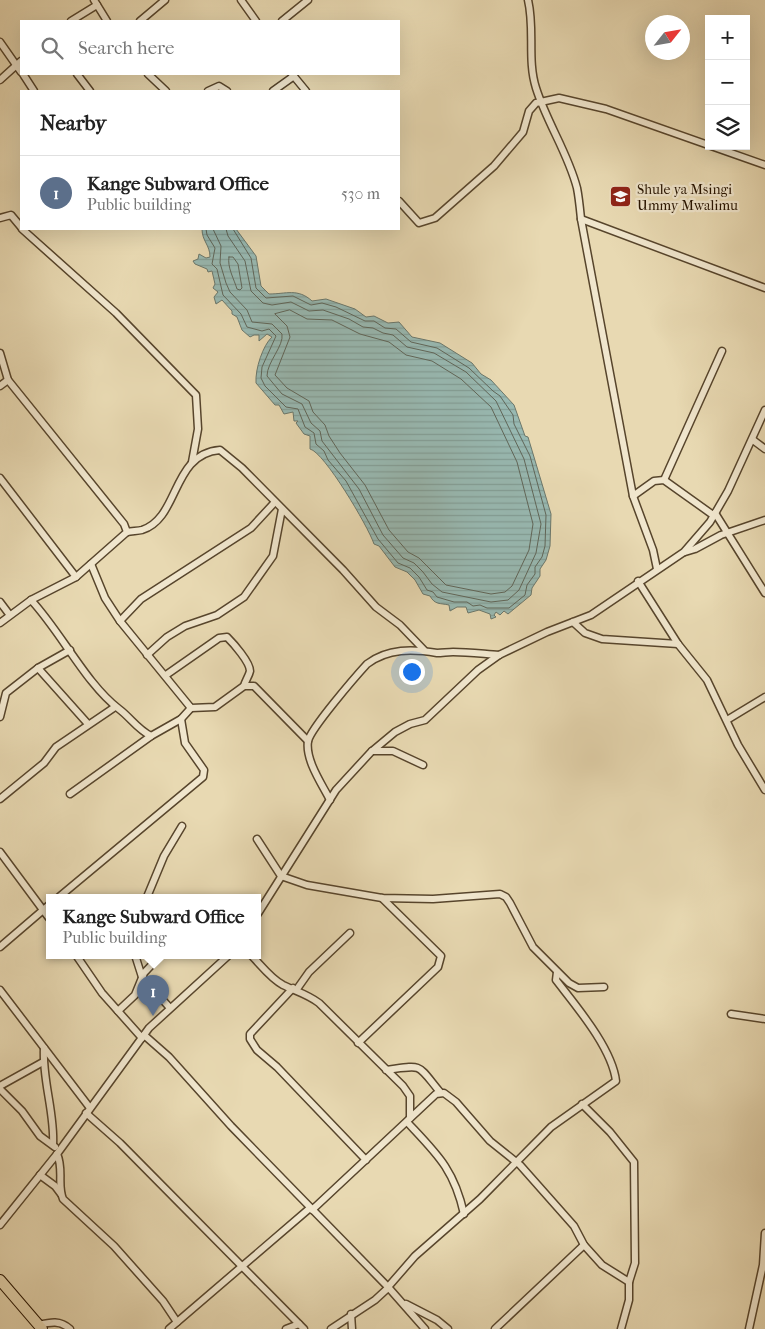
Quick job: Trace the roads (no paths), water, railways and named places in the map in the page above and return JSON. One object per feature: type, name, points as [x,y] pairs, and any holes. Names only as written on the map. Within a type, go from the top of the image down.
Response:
[{"type":"highway","points":[[0,1280],[40,1327]]},
{"type":"street","points":[[141,20],[165,0]]},
{"type":"street","points":[[241,0],[255,20]]},
{"type":"street","points":[[283,20],[308,0]]},
{"type":"street","points":[[528,0],[532,18],[531,49],[536,87],[572,171],[578,190],[580,219],[633,496],[657,569]]},
{"type":"street","points":[[72,20],[96,2],[106,20]]},
{"type":"street","points":[[0,42],[19,63],[0,80]]},
{"type":"street","points":[[23,75],[33,90]]},
{"type":"street","points":[[78,75],[89,90]]},
{"type":"street","points":[[149,75],[165,90]]},
{"type":"street","points":[[274,90],[293,75],[305,90]]},
{"type":"street","points":[[210,90],[219,86],[225,90]]},
{"type":"street","points":[[400,202],[419,223],[435,218],[512,147],[523,132],[529,111],[536,103],[559,98],[606,109],[765,165]]},
{"type":"street","points":[[0,218],[11,215],[20,226]]},
{"type":"street","points":[[580,219],[765,288]]},
{"type":"street","points":[[0,623],[31,600],[76,577],[127,532],[143,530],[160,517],[192,462],[198,429],[196,395],[116,313],[24,230]]},
{"type":"street","points":[[664,480],[722,351]]},
{"type":"street","points":[[0,353],[8,380],[124,524],[127,532]]},
{"type":"street","points":[[0,386],[8,380]]},
{"type":"street","points":[[684,552],[715,514],[753,440],[765,410]]},
{"type":"street","points":[[753,440],[765,449]]},
{"type":"street","points":[[192,462],[214,450],[220,450],[343,570],[376,607],[400,626],[424,650]]},
{"type":"street","points":[[0,478],[76,577]]},
{"type":"street","points":[[633,496],[654,481],[664,480],[713,515],[715,514],[765,593]]},
{"type":"street","points":[[120,621],[141,599],[251,528],[275,502]]},
{"type":"street","points":[[147,656],[167,637],[185,626],[217,615],[244,597],[273,556],[282,509]]},
{"type":"street","points":[[261,908],[330,800],[370,752],[396,732],[410,724],[425,720],[478,670],[499,655],[591,615],[638,581],[684,552],[695,549],[728,532],[765,520]]},
{"type":"street","points":[[91,564],[105,598],[120,621],[147,656],[166,675],[184,702],[191,708],[215,707],[244,686],[250,671],[240,652],[227,637],[219,638],[166,675]]},
{"type":"street","points":[[638,581],[678,644],[707,680],[726,720],[765,790]]},
{"type":"street","points":[[31,600],[50,620],[70,650],[115,707],[140,731],[151,736]]},
{"type":"street","points":[[0,602],[10,614]]},
{"type":"street","points":[[573,622],[585,633],[602,639],[678,644]]},
{"type":"street","points":[[0,717],[6,693],[38,668],[70,650]]},
{"type":"street","points":[[308,741],[321,720],[367,664],[376,657],[397,651],[424,650],[438,653],[499,655]]},
{"type":"street","points":[[38,668],[88,724]]},
{"type":"street","points":[[244,686],[254,686],[308,741],[311,759],[330,800]]},
{"type":"street","points":[[726,720],[765,697]]},
{"type":"street","points":[[0,799],[44,763],[56,746],[115,707]]},
{"type":"street","points":[[70,794],[151,736],[181,719],[191,708]]},
{"type":"street","points":[[63,894],[203,777],[204,770],[185,743],[181,719]]},
{"type":"street","points":[[370,752],[393,751],[423,765]]},
{"type":"street","points":[[148,894],[164,856],[182,826]]},
{"type":"street","points":[[257,838],[281,876],[307,885],[382,898],[434,899],[500,894],[506,897],[510,903],[533,947],[557,972],[575,988],[604,987]]},
{"type":"street","points":[[0,852],[46,908],[0,947]]},
{"type":"street","points":[[358,1043],[441,962],[441,956],[436,950],[382,898]]},
{"type":"street","points":[[350,933],[309,972],[295,989],[250,1034],[250,1039],[257,1050],[277,1067],[366,1160]]},
{"type":"street","points":[[79,959],[102,993],[118,1011],[143,1036],[169,1057],[231,1126],[425,1328]]},
{"type":"street","points":[[136,959],[142,977],[170,1008]]},
{"type":"street","points":[[118,1011],[135,995],[142,977],[158,959]]},
{"type":"street","points":[[0,1225],[58,1153],[143,1036],[170,1008],[225,959]]},
{"type":"street","points":[[255,959],[271,977],[318,1003],[403,1086],[410,1096],[408,1120],[452,1174],[460,1193],[464,1214]]},
{"type":"street","points":[[331,1329],[351,1314],[375,1300],[388,1288],[415,1256],[464,1214],[551,1127],[614,1083],[616,1079],[590,1025],[556,980],[557,972]]},
{"type":"street","points":[[0,990],[88,1111],[304,1329]]},
{"type":"street","points":[[731,1014],[765,1019]]},
{"type":"street","points":[[44,1048],[43,1062],[54,1132],[53,1145]]},
{"type":"street","points":[[43,1062],[0,1088],[22,1111],[40,1136],[53,1145],[58,1153],[61,1162],[61,1195]]},
{"type":"street","points":[[386,1070],[413,1065],[419,1067],[440,1092],[452,1098],[490,1141],[516,1161],[574,1226],[584,1245],[602,1265],[629,1282]]},
{"type":"street","points":[[171,1328],[311,1209],[440,1092]]},
{"type":"street","points":[[582,1104],[610,1132],[634,1162],[636,1180],[633,1214],[635,1263],[629,1282],[629,1300],[621,1329]]},
{"type":"street","points":[[40,1175],[55,1186],[67,1204],[89,1222],[138,1273],[177,1322]]},
{"type":"street","points":[[749,1329],[764,1265],[765,1233]]},
{"type":"street","points":[[495,1329],[584,1245]]},
{"type":"street","points":[[402,1302],[437,1320],[448,1329]]},
{"type":"street","points":[[351,1314],[352,1329]]},
{"type":"street","points":[[40,1327],[53,1321],[64,1324],[70,1329]]},
{"type":"street","points":[[286,1329],[299,1324]]},
{"type":"water","points":[[202,230],[237,230],[256,256],[261,286],[269,294],[297,293],[312,301],[326,299],[355,309],[366,317],[374,316],[388,323],[399,322],[412,337],[440,343],[472,363],[514,405],[525,436],[528,437],[551,514],[550,546],[546,560],[540,569],[540,576],[532,588],[531,595],[508,614],[504,611],[500,615],[496,612],[494,615],[496,617],[491,619],[490,614],[479,610],[468,613],[466,607],[457,607],[450,611],[449,605],[440,604],[430,596],[423,594],[415,580],[407,572],[395,567],[379,546],[374,544],[355,507],[335,476],[317,453],[310,449],[310,436],[304,434],[296,423],[298,421],[294,421],[293,412],[284,414],[279,405],[275,405],[256,383],[260,358],[272,337],[267,334],[259,341],[259,335],[250,337],[242,330],[237,317],[232,314],[232,311],[222,300],[216,304],[214,297],[218,292],[213,288],[215,284],[212,271],[208,272],[207,269],[195,264],[193,261],[198,259],[199,254],[206,258],[210,257],[209,249],[203,237]]},
{"type":"place","name":"Shule ya Msingi Ummy Mwalimu","points":[[621,197]]},
{"type":"place","name":"Kange Subward Office","points":[[153,1016]]}]
